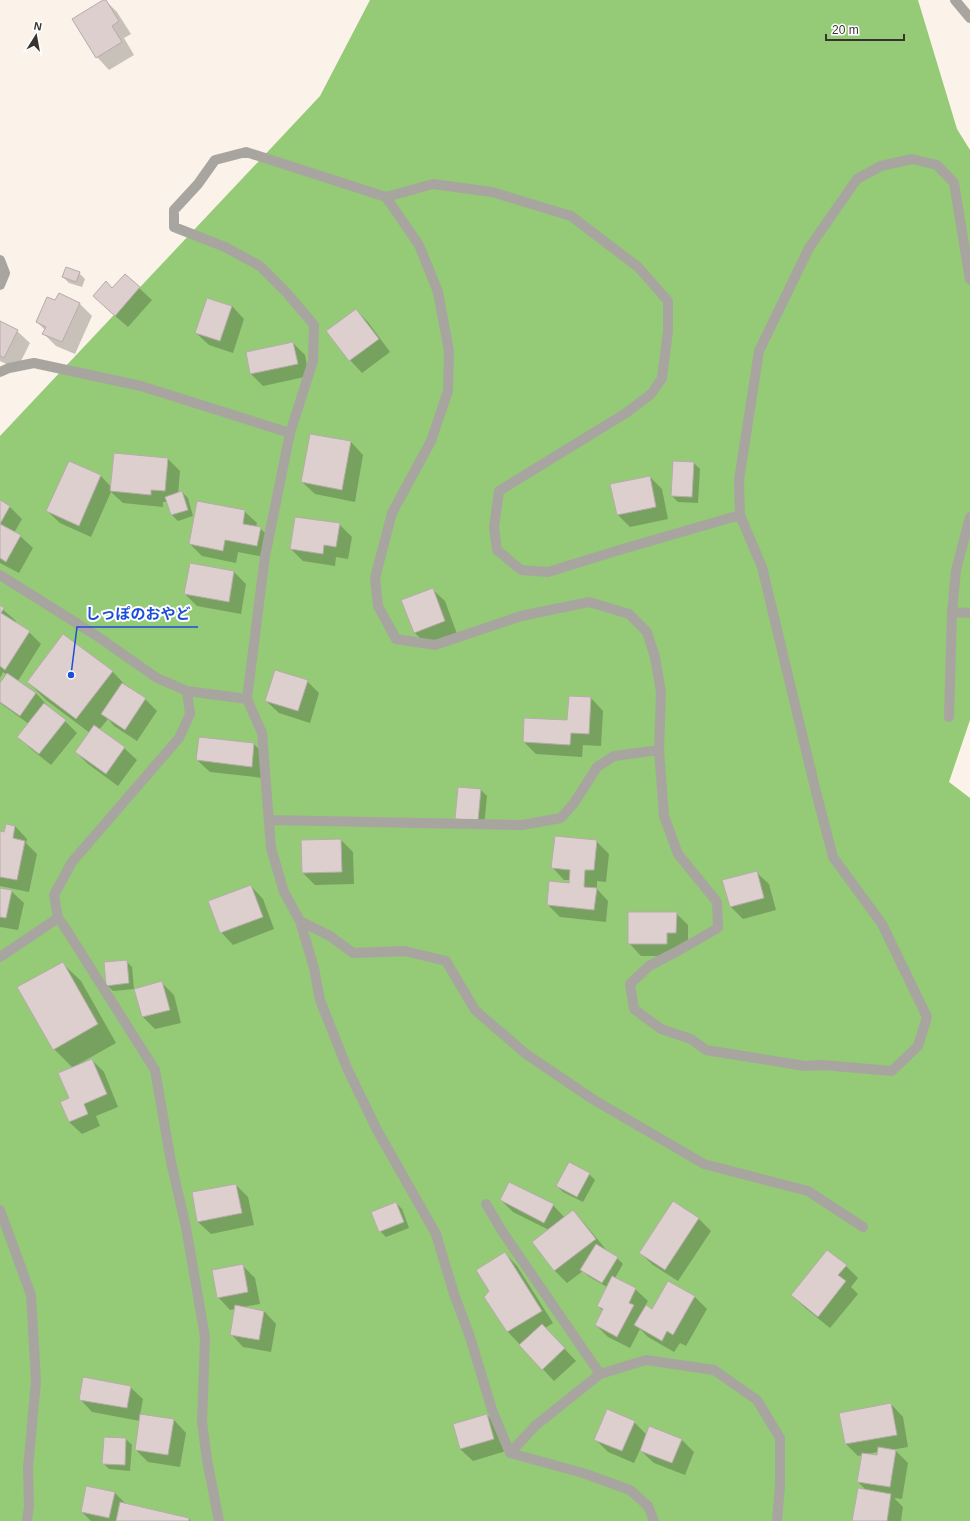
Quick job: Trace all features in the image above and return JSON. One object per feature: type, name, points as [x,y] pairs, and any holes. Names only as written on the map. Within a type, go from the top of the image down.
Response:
[{"type":"street","points":[[955,0],[970,18]]},
{"type":"street","points":[[510,1453],[492,1410],[436,1234],[377,1130],[347,1068],[320,1000],[314,968],[300,921],[284,892],[271,848],[262,732],[247,699],[265,556],[290,433],[313,361],[314,324],[286,292],[260,266],[225,247],[174,228],[174,210],[198,184],[215,160],[246,152],[386,196],[433,184],[492,192],[571,216],[638,267],[668,301],[668,331],[662,378],[651,394],[626,413],[499,490],[494,527],[497,550],[521,570],[548,572],[740,515]]},
{"type":"street","points":[[386,196],[419,245],[438,292],[449,358],[448,391],[431,441],[392,513],[375,578],[378,606],[396,639],[435,645],[522,616],[590,602],[629,614],[647,632],[655,657],[661,692],[659,750],[664,816],[678,854],[717,902],[718,928],[649,966],[630,984],[634,1009],[661,1029],[691,1039],[706,1050],[805,1066],[822,1065],[892,1071],[918,1046],[927,1017],[882,924],[833,857],[762,567],[740,515],[739,480],[759,351],[809,248],[857,179],[881,166],[912,159],[937,165],[954,183],[970,280]]},
{"type":"street","points":[[0,260],[5,273],[0,285]]},
{"type":"street","points":[[0,372],[9,368],[34,363],[141,386],[290,433]]},
{"type":"street","points":[[949,718],[952,612],[956,570],[970,517]]},
{"type":"street","points":[[0,575],[94,634],[157,678],[187,691],[247,699]]},
{"type":"street","points":[[952,612],[970,613]]},
{"type":"street","points":[[187,691],[190,714],[179,738],[72,862],[54,895],[58,918],[155,1070],[186,1227],[205,1337],[202,1422],[207,1460],[219,1521]]},
{"type":"street","points":[[269,820],[522,825],[561,818],[574,803],[596,767],[614,756],[659,750]]},
{"type":"street","points":[[0,958],[58,918]]},
{"type":"street","points":[[300,921],[330,936],[352,953],[405,951],[446,961],[475,1010],[526,1054],[594,1100],[704,1164],[808,1192],[863,1227]]},
{"type":"street","points":[[486,1204],[502,1231],[600,1374]]},
{"type":"street","points":[[0,1210],[31,1295],[36,1381],[28,1468],[29,1506],[27,1521]]},
{"type":"street","points":[[510,1453],[535,1426],[600,1374],[646,1360],[714,1370],[758,1400],[780,1438],[780,1486],[777,1521]]},
{"type":"street","points":[[510,1453],[583,1473],[630,1490],[648,1506],[654,1521]]},
{"type":"green space","points":[[370,0],[918,0],[957,129],[970,150],[970,720],[949,782],[970,798],[970,1521],[0,1521],[0,436],[320,96]]},
{"type":"building","points":[[103,0],[106,0],[119,21],[112,26],[122,42],[96,58],[72,19]]},
{"type":"building","points":[[66,267],[80,272],[76,282],[62,277]]},
{"type":"building","points":[[125,274],[140,287],[115,316],[93,296],[106,281],[112,288]]},
{"type":"building","points":[[59,293],[80,303],[62,342],[42,334],[46,327],[36,322],[47,297],[55,300]]},
{"type":"building","points":[[207,298],[232,306],[220,341],[195,333]]},
{"type":"building","points":[[356,309],[379,339],[349,361],[326,331]]},
{"type":"building","points":[[0,321],[18,330],[4,358],[0,356]]},
{"type":"building","points":[[293,342],[298,364],[250,374],[246,352]]},
{"type":"building","points":[[310,434],[351,441],[342,490],[301,482]]},
{"type":"building","points":[[114,453],[168,458],[165,491],[151,490],[151,495],[110,491]]},
{"type":"building","points":[[69,461],[101,475],[79,526],[46,511]]},
{"type":"building","points":[[673,461],[694,462],[692,497],[671,496]]},
{"type":"building","points":[[650,476],[656,507],[617,515],[610,484]]},
{"type":"building","points":[[182,491],[188,510],[171,515],[165,497]]},
{"type":"building","points":[[0,500],[10,506],[0,524]]},
{"type":"building","points":[[197,501],[245,510],[243,524],[261,527],[257,546],[225,540],[223,551],[189,544]]},
{"type":"building","points":[[295,517],[340,523],[336,547],[324,545],[323,554],[290,549]]},
{"type":"building","points":[[0,524],[21,535],[6,562],[0,558]]},
{"type":"building","points":[[190,563],[234,571],[229,602],[184,594]]},
{"type":"building","points":[[433,588],[445,621],[414,633],[401,600]]},
{"type":"building","points":[[0,605],[4,608],[1,613],[30,631],[5,670],[0,666]]},
{"type":"building","points":[[63,634],[113,671],[76,719],[27,682]]},
{"type":"building","points":[[275,670],[308,680],[298,711],[265,701]]},
{"type":"building","points":[[7,673],[36,693],[20,716],[0,702],[0,683]]},
{"type":"building","points":[[122,683],[146,698],[125,730],[101,714]]},
{"type":"building","points":[[569,696],[591,697],[589,734],[571,733],[570,745],[523,742],[524,718],[567,720]]},
{"type":"building","points":[[44,703],[66,720],[39,754],[17,737]]},
{"type":"building","points":[[94,725],[125,747],[106,774],[75,752]]},
{"type":"building","points":[[199,737],[254,743],[252,767],[196,760]]},
{"type":"building","points":[[458,787],[481,789],[478,821],[455,819]]},
{"type":"building","points":[[6,824],[15,826],[13,838],[25,841],[17,880],[0,877],[0,831],[4,832]]},
{"type":"building","points":[[555,836],[597,840],[594,870],[585,870],[584,887],[597,888],[594,910],[547,905],[549,881],[569,883],[570,870],[551,868]]},
{"type":"building","points":[[341,839],[342,872],[302,873],[301,840]]},
{"type":"building","points":[[757,871],[764,898],[730,907],[722,880]]},
{"type":"building","points":[[251,885],[263,917],[220,933],[208,901]]},
{"type":"building","points":[[0,888],[12,890],[6,918],[0,917]]},
{"type":"building","points":[[628,912],[677,912],[676,933],[667,933],[667,944],[628,944]]},
{"type":"building","points":[[127,960],[129,983],[106,986],[104,962]]},
{"type":"building","points":[[63,962],[98,1024],[53,1050],[17,987]]},
{"type":"building","points":[[162,981],[170,1010],[142,1017],[134,989]]},
{"type":"building","points":[[92,1059],[107,1094],[84,1104],[88,1114],[69,1122],[60,1102],[69,1098],[58,1073]]},
{"type":"building","points":[[569,1162],[590,1173],[577,1197],[556,1186]]},
{"type":"building","points":[[509,1182],[554,1204],[544,1223],[500,1200]]},
{"type":"building","points":[[236,1184],[242,1213],[197,1222],[192,1192]]},
{"type":"building","points":[[673,1201],[699,1218],[665,1270],[639,1253]]},
{"type":"building","points":[[396,1202],[404,1222],[379,1232],[371,1212]]},
{"type":"building","points":[[573,1210],[596,1239],[554,1271],[532,1242]]},
{"type":"building","points":[[596,1244],[618,1257],[602,1283],[580,1270]]},
{"type":"building","points":[[827,1250],[847,1265],[838,1275],[846,1281],[818,1317],[791,1295]]},
{"type":"building","points":[[505,1252],[542,1311],[507,1332],[484,1297],[489,1291],[476,1270]]},
{"type":"building","points":[[243,1264],[248,1292],[217,1298],[212,1270]]},
{"type":"building","points":[[612,1276],[636,1288],[629,1303],[634,1305],[617,1337],[595,1325],[603,1309],[597,1306]]},
{"type":"building","points":[[668,1281],[695,1296],[673,1335],[667,1331],[662,1341],[634,1325],[646,1305],[652,1309]]},
{"type":"building","points":[[235,1305],[264,1311],[259,1340],[230,1335]]},
{"type":"building","points":[[542,1324],[565,1348],[542,1370],[519,1345]]},
{"type":"building","points":[[83,1377],[131,1386],[127,1408],[79,1400]]},
{"type":"building","points":[[891,1403],[897,1435],[845,1444],[839,1413]]},
{"type":"building","points":[[607,1409],[635,1421],[622,1451],[594,1440]]},
{"type":"building","points":[[140,1414],[174,1419],[168,1455],[135,1450]]},
{"type":"building","points":[[487,1414],[494,1439],[460,1449],[453,1424]]},
{"type":"building","points":[[649,1426],[682,1439],[672,1463],[640,1451]]},
{"type":"building","points":[[104,1437],[126,1438],[125,1465],[102,1464]]},
{"type":"building","points":[[878,1447],[896,1450],[890,1487],[857,1482],[862,1453],[877,1455]]},
{"type":"building","points":[[86,1486],[115,1492],[109,1518],[81,1512]]},
{"type":"building","points":[[858,1488],[891,1494],[887,1521],[852,1521]]},
{"type":"building","points":[[120,1502],[189,1518],[189,1521],[116,1521]]},
{"type":"place","name":"しっぽのおやど","points":[[71,675]]}]
